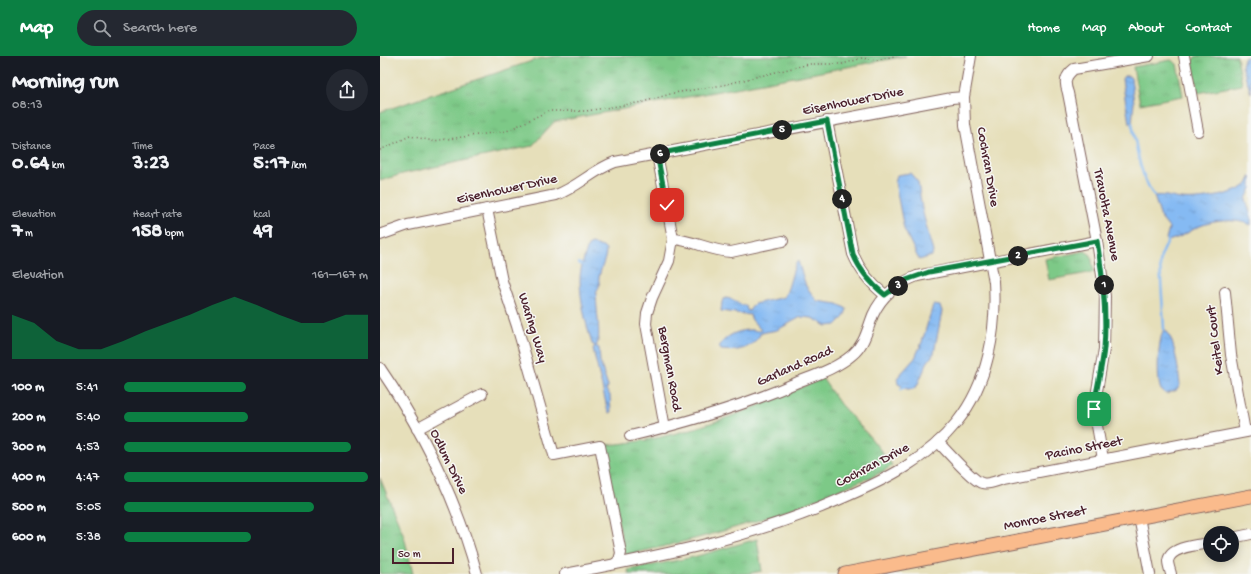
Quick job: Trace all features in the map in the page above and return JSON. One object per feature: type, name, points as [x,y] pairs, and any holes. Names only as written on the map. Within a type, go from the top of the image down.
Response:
[{"type":"main road","name":"Monroe Street","points":[[845,574],[880,571],[1139,517],[1251,496]]},
{"type":"street","name":"Cochran Drive","points":[[565,574],[699,547],[756,532],[808,513],[898,472],[922,457],[957,422],[971,400],[981,380],[990,351],[995,305],[990,261],[965,125],[964,97],[971,56]]},
{"type":"street","name":"Travolta Avenue","points":[[1103,459],[1094,409],[1104,349],[1106,316],[1103,277],[1068,93],[1064,85],[1069,73],[1074,69],[1149,56]]},
{"type":"street","points":[[1184,56],[1198,130]]},
{"type":"street","name":"Eisenhower Drive","points":[[380,235],[408,225],[556,195],[576,186],[593,172],[604,166],[657,154],[827,121],[964,97]]},
{"type":"street","points":[[827,121],[853,254],[865,277],[885,295]]},
{"type":"street","name":"Bergman Road","points":[[657,154],[673,239],[669,261],[652,298],[647,313],[646,324],[665,428]]},
{"type":"street","name":"Waring Way","points":[[487,209],[502,281],[518,326],[554,455],[600,446],[621,553],[619,560],[615,564]]},
{"type":"street","points":[[673,239],[689,241],[722,252],[731,252],[783,242]]},
{"type":"street","name":"Garland Road","points":[[630,436],[665,428],[728,409],[774,393],[837,365],[853,354],[864,340],[873,315],[885,295],[906,280],[917,276],[990,261],[1097,241]]},
{"type":"street","name":"Keitel Court","points":[[1225,292],[1231,355],[1248,431]]},
{"type":"street","name":"Odlum Drive","points":[[380,368],[417,429],[454,506],[477,574]]},
{"type":"street","points":[[417,429],[482,394]]},
{"type":"street","name":"Pacino Street","points":[[938,442],[972,478],[987,484],[1003,478],[1248,431]]},
{"type":"street","points":[[1139,517],[1150,574]]},
{"type":"street","points":[[1239,537],[1251,534]]},
{"type":"street","points":[[1170,574],[1168,561],[1172,553],[1180,549],[1203,544]]},
{"type":"path","points":[[380,150],[410,136],[434,141],[507,131],[548,111],[586,111],[643,102],[674,93],[719,86],[809,64],[843,64],[855,59],[862,58],[877,60],[895,56]]},
{"type":"green space","points":[[557,56],[906,56],[554,122],[532,146],[402,174],[380,181],[380,112],[538,59]]},
{"type":"green space","points":[[1196,56],[1237,56],[1242,85],[1198,93],[1192,61]]},
{"type":"green space","points":[[1171,60],[1177,64],[1183,96],[1140,104],[1133,67]]},
{"type":"green space","points":[[1085,251],[1091,255],[1094,272],[1049,280],[1045,259]]},
{"type":"green space","points":[[822,378],[840,404],[870,437],[892,465],[888,469],[766,518],[710,535],[625,555],[603,445],[658,437],[715,422],[770,401]]},
{"type":"green space","points":[[380,478],[404,536],[413,574],[380,574]]},
{"type":"green space","points":[[757,539],[762,571],[747,574],[629,574],[628,570],[694,557]]},
{"type":"water","points":[[1251,56],[1251,93],[1242,66],[1244,58]]},
{"type":"water","points":[[1124,76],[1129,76],[1131,78],[1134,103],[1132,123],[1129,123],[1122,79]]},
{"type":"water","points":[[910,173],[918,182],[922,209],[933,252],[932,256],[919,260],[904,229],[895,182],[897,175]]},
{"type":"water","points":[[1251,176],[1251,188],[1246,199],[1251,217],[1251,225],[1238,221],[1209,223],[1172,240],[1168,241],[1166,239],[1169,228],[1161,218],[1154,196],[1188,199],[1206,198],[1226,194],[1242,188],[1247,184]]},
{"type":"water","points":[[592,244],[603,247],[606,250],[596,296],[599,335],[596,346],[599,348],[600,362],[608,387],[606,390],[610,395],[611,413],[608,412],[593,349],[595,346],[592,344],[581,295],[581,271],[588,246]]},
{"type":"water","points":[[798,261],[806,286],[817,301],[838,304],[847,309],[844,317],[836,325],[827,326],[812,318],[801,317],[777,330],[761,333],[749,346],[739,350],[721,350],[719,347],[721,343],[733,334],[747,330],[761,330],[752,320],[750,315],[721,311],[722,302],[725,298],[731,299],[746,306],[747,310],[749,311],[754,304],[784,297]]},
{"type":"water","points":[[933,305],[940,306],[942,311],[934,353],[927,363],[917,386],[913,389],[907,389],[898,384],[897,378],[915,358],[922,342]]},
{"type":"water","points":[[1164,329],[1168,332],[1171,338],[1180,385],[1177,390],[1166,394],[1161,390],[1159,385],[1158,369],[1160,341]]},
{"type":"waterway","points":[[1132,123],[1142,170],[1154,196]]},
{"type":"waterway","points":[[1164,329],[1160,264],[1161,256],[1168,241]]},
{"type":"route","points":[[667,205],[657,154],[827,121],[853,254],[869,282],[885,295],[906,280],[929,272],[1097,241],[1103,277],[1106,316],[1104,349],[1094,409]]}]
